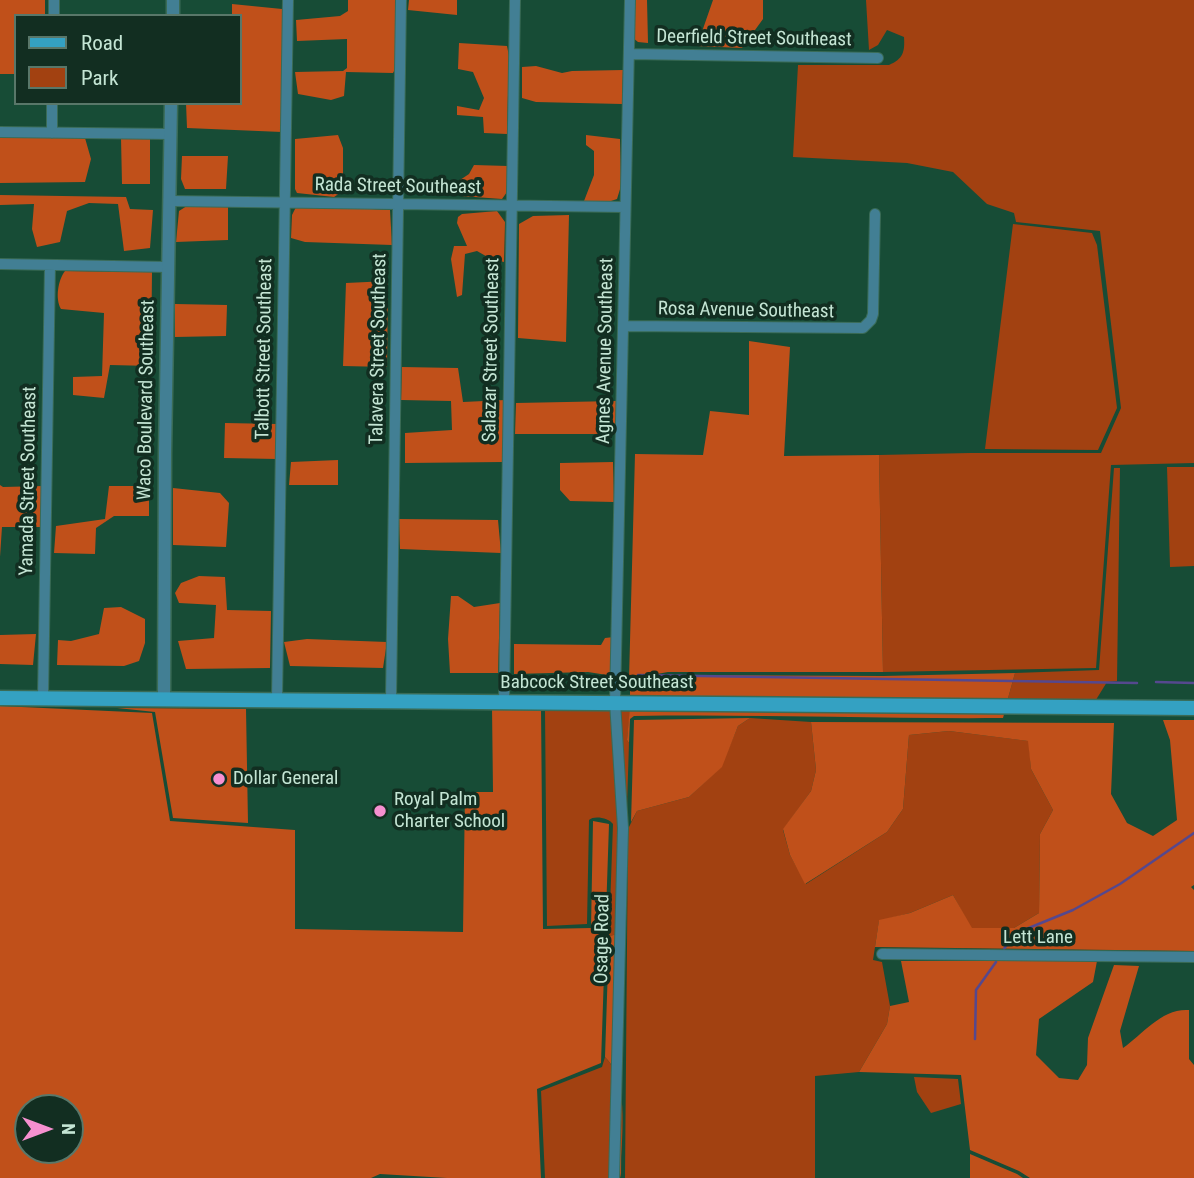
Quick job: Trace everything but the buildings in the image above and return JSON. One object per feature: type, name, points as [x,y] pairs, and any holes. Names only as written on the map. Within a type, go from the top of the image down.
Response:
[{"type":"main road","name":"Babcock Street Southeast","points":[[0,698],[391,699],[1194,708]]},
{"type":"street","name":"Talbott Street Southeast","points":[[277,699],[288,0]]},
{"type":"street","name":"Talavera Street Southeast","points":[[391,699],[401,0]]},
{"type":"street","name":"Salazar Street Southeast","points":[[504,701],[515,0]]},
{"type":"street","name":"Agnes Avenue Southeast","points":[[615,702],[630,0]]},
{"type":"street","name":"Deerfield Street Southeast","points":[[630,54],[878,58]]},
{"type":"street","points":[[52,105],[52,133]]},
{"type":"street","name":"Waco Boulevard Southeast","points":[[164,698],[165,453],[172,105]]},
{"type":"street","points":[[0,132],[171,135]]},
{"type":"street","name":"Rada Street Southeast","points":[[170,201],[625,207]]},
{"type":"street","name":"Rosa Avenue Southeast","points":[[625,326],[858,330],[867,326],[873,314],[875,214]]},
{"type":"street","points":[[0,264],[169,267]]},
{"type":"street","name":"Yamada Street Southeast","points":[[43,698],[50,265]]},
{"type":"street","name":"Osage Road","points":[[614,1178],[623,828],[615,702]]},
{"type":"street","name":"Lett Lane","points":[[883,954],[1194,957]]},
{"type":"green space","points":[[866,0],[1194,0],[1194,463],[1111,465],[1096,668],[883,672],[879,455],[1101,453],[1121,408],[1100,231],[1016,222],[1014,213],[987,204],[953,172],[907,163],[793,157],[798,65],[889,65],[902,54],[904,37],[887,30],[878,45],[869,50]]},
{"type":"green space","points":[[1013,224],[1092,233],[1097,245],[1117,408],[1098,450],[985,449]]},
{"type":"green space","points":[[1167,467],[1194,467],[1194,566],[1170,567]]},
{"type":"green space","points":[[1114,468],[1120,468],[1117,681],[1107,682],[1094,703],[1007,702],[1015,673],[1099,670]]},
{"type":"green space","points":[[545,710],[630,711],[623,933],[609,936],[613,824],[598,817],[589,820],[587,924],[547,926]]},
{"type":"green space","points":[[750,718],[811,722],[816,770],[811,791],[783,830],[790,855],[806,884],[887,832],[903,809],[909,735],[949,731],[1029,741],[1031,769],[1053,810],[1040,834],[1039,913],[1014,928],[971,928],[953,895],[910,913],[879,921],[873,960],[882,962],[890,1006],[887,1024],[859,1072],[815,1076],[815,1178],[625,1178],[628,829],[637,811],[689,797],[721,767],[738,726]]},
{"type":"green space","points":[[605,1057],[613,1068],[621,1097],[623,1131],[620,1178],[545,1178],[541,1091],[602,1067]]},
{"type":"green space","points":[[914,1077],[958,1079],[961,1104],[931,1113],[917,1092]]},
{"type":"shaded area","points":[[0,0],[45,0],[45,14],[14,14],[14,74],[0,74]]},
{"type":"shaded area","points":[[348,0],[396,0],[396,67],[393,73],[346,72],[344,96],[331,100],[298,94],[295,72],[343,71],[347,68],[347,39],[297,41],[296,20],[340,16],[348,11]]},
{"type":"shaded area","points":[[409,0],[457,0],[457,15],[408,10]]},
{"type":"shaded area","points":[[634,0],[647,0],[648,43],[638,42],[633,38]]},
{"type":"shaded area","points":[[713,0],[763,0],[763,19],[742,48],[697,46]]},
{"type":"shaded area","points":[[232,4],[282,9],[282,132],[187,128],[186,105],[242,105],[242,14],[232,14]]},
{"type":"shaded area","points":[[459,43],[507,46],[507,134],[484,133],[483,117],[457,115],[457,106],[479,110],[484,98],[473,72],[458,69]]},
{"type":"shaded area","points":[[536,66],[562,73],[623,70],[622,104],[536,102],[522,98],[522,67]]},
{"type":"shaded area","points":[[338,135],[343,148],[343,191],[334,197],[297,193],[295,139]]},
{"type":"shaded area","points":[[586,135],[620,139],[621,186],[617,199],[584,201],[594,175],[594,151],[586,145]]},
{"type":"shaded area","points":[[0,137],[85,138],[91,159],[85,182],[0,183]]},
{"type":"shaded area","points":[[121,138],[150,138],[150,184],[122,184]]},
{"type":"shaded area","points":[[182,156],[228,156],[226,189],[185,189],[181,179]]},
{"type":"shaded area","points":[[474,165],[508,166],[507,192],[502,199],[461,196],[457,182],[469,174]]},
{"type":"shaded area","points":[[0,195],[126,197],[130,209],[153,210],[150,248],[124,251],[118,204],[89,203],[67,211],[60,242],[37,247],[32,229],[34,204],[0,205]]},
{"type":"shaded area","points":[[190,204],[228,205],[228,240],[176,242],[179,211]]},
{"type":"shaded area","points":[[297,205],[390,210],[392,245],[305,242],[291,238],[292,215]]},
{"type":"shaded area","points":[[497,211],[505,222],[504,262],[491,259],[477,251],[465,254],[462,295],[457,297],[451,259],[454,246],[467,246],[457,223],[458,217],[462,214]]},
{"type":"shaded area","points":[[569,215],[566,342],[518,338],[519,224],[533,216]]},
{"type":"shaded area","points":[[65,271],[152,272],[151,366],[110,365],[104,398],[73,395],[73,377],[102,376],[104,313],[61,309],[58,290]]},
{"type":"shaded area","points":[[388,281],[387,367],[343,366],[346,283]]},
{"type":"shaded area","points":[[175,304],[227,305],[226,336],[175,337]]},
{"type":"shaded area","points":[[749,341],[790,347],[784,456],[879,455],[883,672],[668,672],[629,679],[635,454],[703,455],[710,411],[749,415]]},
{"type":"shaded area","points":[[402,367],[458,368],[463,402],[505,400],[503,462],[405,463],[405,433],[452,430],[451,401],[401,400]]},
{"type":"shaded area","points":[[616,401],[618,434],[515,434],[516,403]]},
{"type":"shaded area","points":[[225,423],[277,424],[277,459],[224,458]]},
{"type":"shaded area","points":[[338,460],[338,485],[289,485],[291,462]]},
{"type":"shaded area","points":[[613,462],[614,502],[570,501],[560,490],[560,463]]},
{"type":"shaded area","points":[[0,485],[43,486],[44,527],[2,527],[0,557]]},
{"type":"shaded area","points":[[109,486],[149,486],[149,516],[114,516],[96,528],[95,554],[54,553],[56,526],[105,519]]},
{"type":"shaded area","points":[[173,488],[220,493],[229,503],[226,547],[173,545]]},
{"type":"shaded area","points":[[399,519],[498,520],[501,553],[400,549]]},
{"type":"shaded area","points":[[199,576],[225,577],[227,610],[271,611],[270,668],[186,669],[178,641],[214,638],[216,605],[179,603],[175,593],[181,583]]},
{"type":"shaded area","points":[[451,596],[458,596],[474,607],[500,603],[498,673],[450,673],[448,639]]},
{"type":"shaded area","points":[[121,607],[145,619],[145,643],[139,661],[124,666],[57,665],[58,640],[71,641],[99,634],[104,608]]},
{"type":"shaded area","points":[[36,634],[33,665],[0,664],[0,635]]},
{"type":"shaded area","points":[[614,637],[614,668],[607,675],[588,672],[514,674],[514,644],[601,645],[605,638]]},
{"type":"shaded area","points":[[307,639],[387,642],[383,668],[290,666],[284,642]]},
{"type":"shaded area","points":[[1015,673],[1007,702],[630,698],[630,682],[669,675],[883,676]]},
{"type":"shaded area","points":[[0,706],[152,713],[170,821],[295,830],[295,929],[463,932],[465,792],[493,792],[492,707],[541,707],[543,929],[591,928],[593,821],[609,824],[601,1063],[537,1089],[541,1178],[447,1178],[380,1174],[371,1178],[0,1178]]},
{"type":"shaded area","points":[[630,706],[1005,711],[1003,718],[634,716],[630,719],[629,743]]},
{"type":"shaded area","points":[[117,708],[246,709],[248,823],[173,818],[155,712]]},
{"type":"shaded area","points":[[750,718],[738,726],[722,767],[689,797],[637,811],[631,822],[634,720]]},
{"type":"shaded area","points":[[1163,720],[1194,720],[1194,885],[1191,887],[1194,890],[1194,951],[875,947],[879,920],[910,913],[953,895],[972,928],[1014,928],[1039,913],[1040,834],[1053,810],[1031,769],[1028,741],[949,731],[909,735],[903,809],[887,832],[805,884],[790,855],[783,829],[811,791],[816,770],[811,722],[1114,723],[1111,794],[1127,823],[1153,836],[1177,820],[1170,740]]},
{"type":"shaded area","points":[[623,933],[622,1098],[620,1084],[605,1057],[609,936]]},
{"type":"shaded area","points":[[901,961],[1097,961],[1093,982],[1039,1019],[1036,1055],[1059,1078],[1078,1080],[1087,1065],[1088,1038],[1114,965],[1139,966],[1120,1031],[1123,1048],[1162,1017],[1179,1010],[1189,1010],[1189,1059],[1194,1065],[1194,1178],[1030,1178],[970,1150],[961,1075],[859,1072],[887,1024],[890,1006],[909,1002]]},
{"type":"shaded area","points":[[970,1154],[1017,1174],[1023,1178],[970,1178]]},
{"type":"waterway","points":[[638,675],[1137,683]]},
{"type":"waterway","points":[[1156,682],[1194,683]]},
{"type":"waterway","points":[[1004,949],[1014,934],[1073,910],[1120,884],[1194,833]]},
{"type":"waterway","points":[[975,1039],[976,990],[996,962]]},
{"type":"place","name":"Dollar General","points":[[219,779]]},
{"type":"place","name":"Royal Palm Charter School","points":[[380,811]]}]
